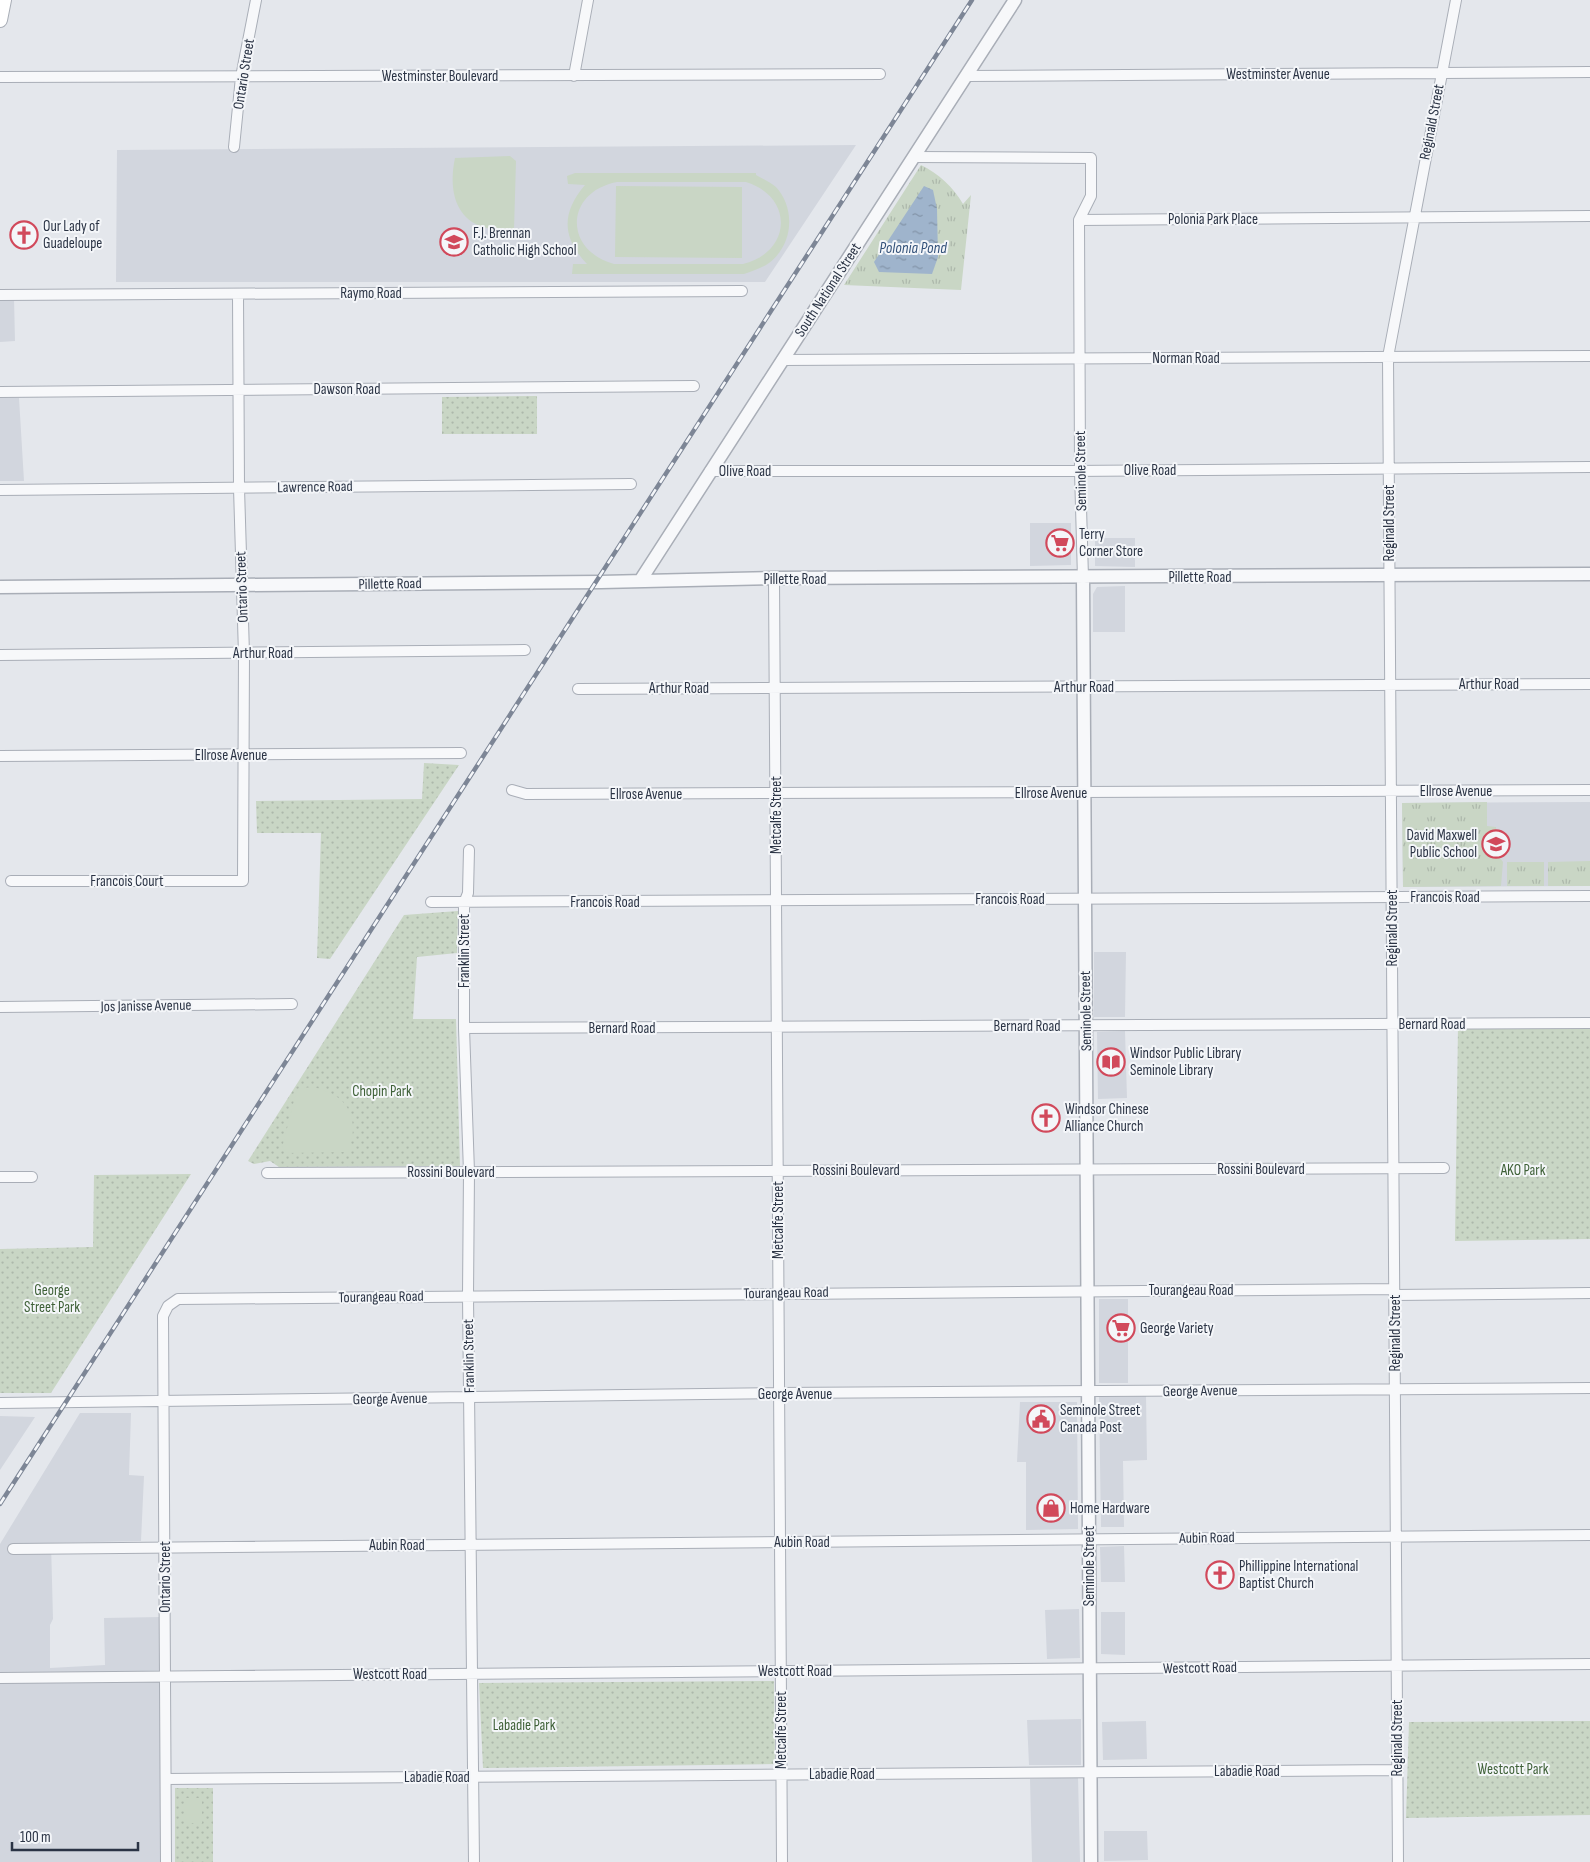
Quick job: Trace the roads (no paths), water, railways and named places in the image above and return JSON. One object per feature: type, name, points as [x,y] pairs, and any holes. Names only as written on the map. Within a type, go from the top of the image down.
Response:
[{"type":"main road","points":[[0,20],[4,0]]},
{"type":"street","name":"Ontario Street","points":[[234,148],[241,77],[256,0]]},
{"type":"street","points":[[574,76],[588,0]]},
{"type":"street","name":"South National Street","points":[[640,581],[1015,0]]},
{"type":"street","name":"Reginald Street","points":[[1398,1862],[1388,357],[1456,0]]},
{"type":"street","name":"Westminster Avenue","points":[[966,76],[1590,72]]},
{"type":"street","name":"Westminster Boulevard","points":[[0,77],[880,74]]},
{"type":"street","points":[[914,157],[1091,158],[1091,196],[1079,220]]},
{"type":"street","name":"Polonia Park Place","points":[[1079,220],[1590,216]]},
{"type":"street","name":"Seminole Street","points":[[1079,220],[1089,1291],[1088,1540],[1092,1862]]},
{"type":"street","name":"Raymo Road","points":[[0,295],[742,291]]},
{"type":"street","name":"Ontario Street","points":[[238,294],[239,488],[244,654],[243,881]]},
{"type":"street","name":"Norman Road","points":[[782,360],[1590,356]]},
{"type":"street","name":"Dawson Road","points":[[0,392],[694,386]]},
{"type":"street","name":"Olive Road","points":[[710,471],[1080,471],[1590,467]]},
{"type":"street","name":"Lawrence Road","points":[[0,490],[631,484]]},
{"type":"street","name":"Pillette Road","points":[[0,587],[243,586],[774,578],[1083,578],[1590,574]]},
{"type":"street","name":"Metcalfe Street","points":[[774,578],[782,1862]]},
{"type":"street","name":"Arthur Road","points":[[0,655],[525,650]]},
{"type":"street","name":"Arthur Road","points":[[578,689],[1590,684]]},
{"type":"street","name":"Ellrose Avenue","points":[[0,756],[461,753]]},
{"type":"street","name":"Ellrose Avenue","points":[[512,790],[526,794],[776,794],[1590,790]]},
{"type":"street","name":"Franklin Street","points":[[469,850],[468,893],[464,903],[464,1028],[469,1172],[468,1296],[474,1862]]},
{"type":"street","name":"Francois Court","points":[[11,881],[243,881]]},
{"type":"street","name":"Francois Road","points":[[431,902],[1590,896]]},
{"type":"street","name":"Jos Janisse Avenue","points":[[0,1007],[292,1004]]},
{"type":"street","name":"Bernard Road","points":[[464,1028],[1590,1023]]},
{"type":"street","name":"Rossini Boulevard","points":[[267,1173],[1444,1168]]},
{"type":"street","points":[[0,1177],[32,1176]]},
{"type":"street","name":"Tourangeau Road","points":[[178,1299],[1089,1291],[1590,1293]]},
{"type":"street","name":"Ontario Street","points":[[166,1862],[165,1401],[163,1316],[168,1306],[178,1299]]},
{"type":"street","name":"George Avenue","points":[[0,1402],[778,1393],[1590,1388]]},
{"type":"street","name":"Aubin Road","points":[[14,1548],[1590,1535]]},
{"type":"street","name":"Westcott Road","points":[[0,1678],[1590,1664]]},
{"type":"street","name":"Labadie Road","points":[[166,1779],[1398,1770]]},
{"type":"water","name":"Polonia Pond","points":[[924,186],[933,190],[937,209],[938,257],[932,274],[879,272],[874,262]]},
{"type":"railway","points":[[0,1504],[972,0]]},
{"type":"place","name":"Our Lady of Guadeloupe","points":[[24,235]]},
{"type":"place","name":"F.J. Brennan Catholic High School","points":[[454,242]]},
{"type":"place","name":"Terry Corner Store","points":[[1060,543]]},
{"type":"place","name":"David Maxwell Public School","points":[[1496,844]]},
{"type":"place","name":"Windsor Public Library Seminole Library","points":[[1111,1062]]},
{"type":"place","name":"Windsor Chinese Alliance Church","points":[[1046,1118]]},
{"type":"place","name":"George Variety","points":[[1121,1328]]},
{"type":"place","name":"Seminole Street Canada Post","points":[[1041,1419]]},
{"type":"place","name":"Home Hardware","points":[[1051,1508]]},
{"type":"place","name":"Phillippine International Baptist Church","points":[[1220,1575]]},
{"type":"park label","name":"Chopin Park","points":[[382,1091]]},
{"type":"park label","name":"AKO Park","points":[[1523,1170]]},
{"type":"park label","name":"George Street Park","points":[[52,1298]]},
{"type":"park label","name":"Labadie Park","points":[[524,1725]]},
{"type":"park label","name":"Westcott Park","points":[[1513,1769]]}]
